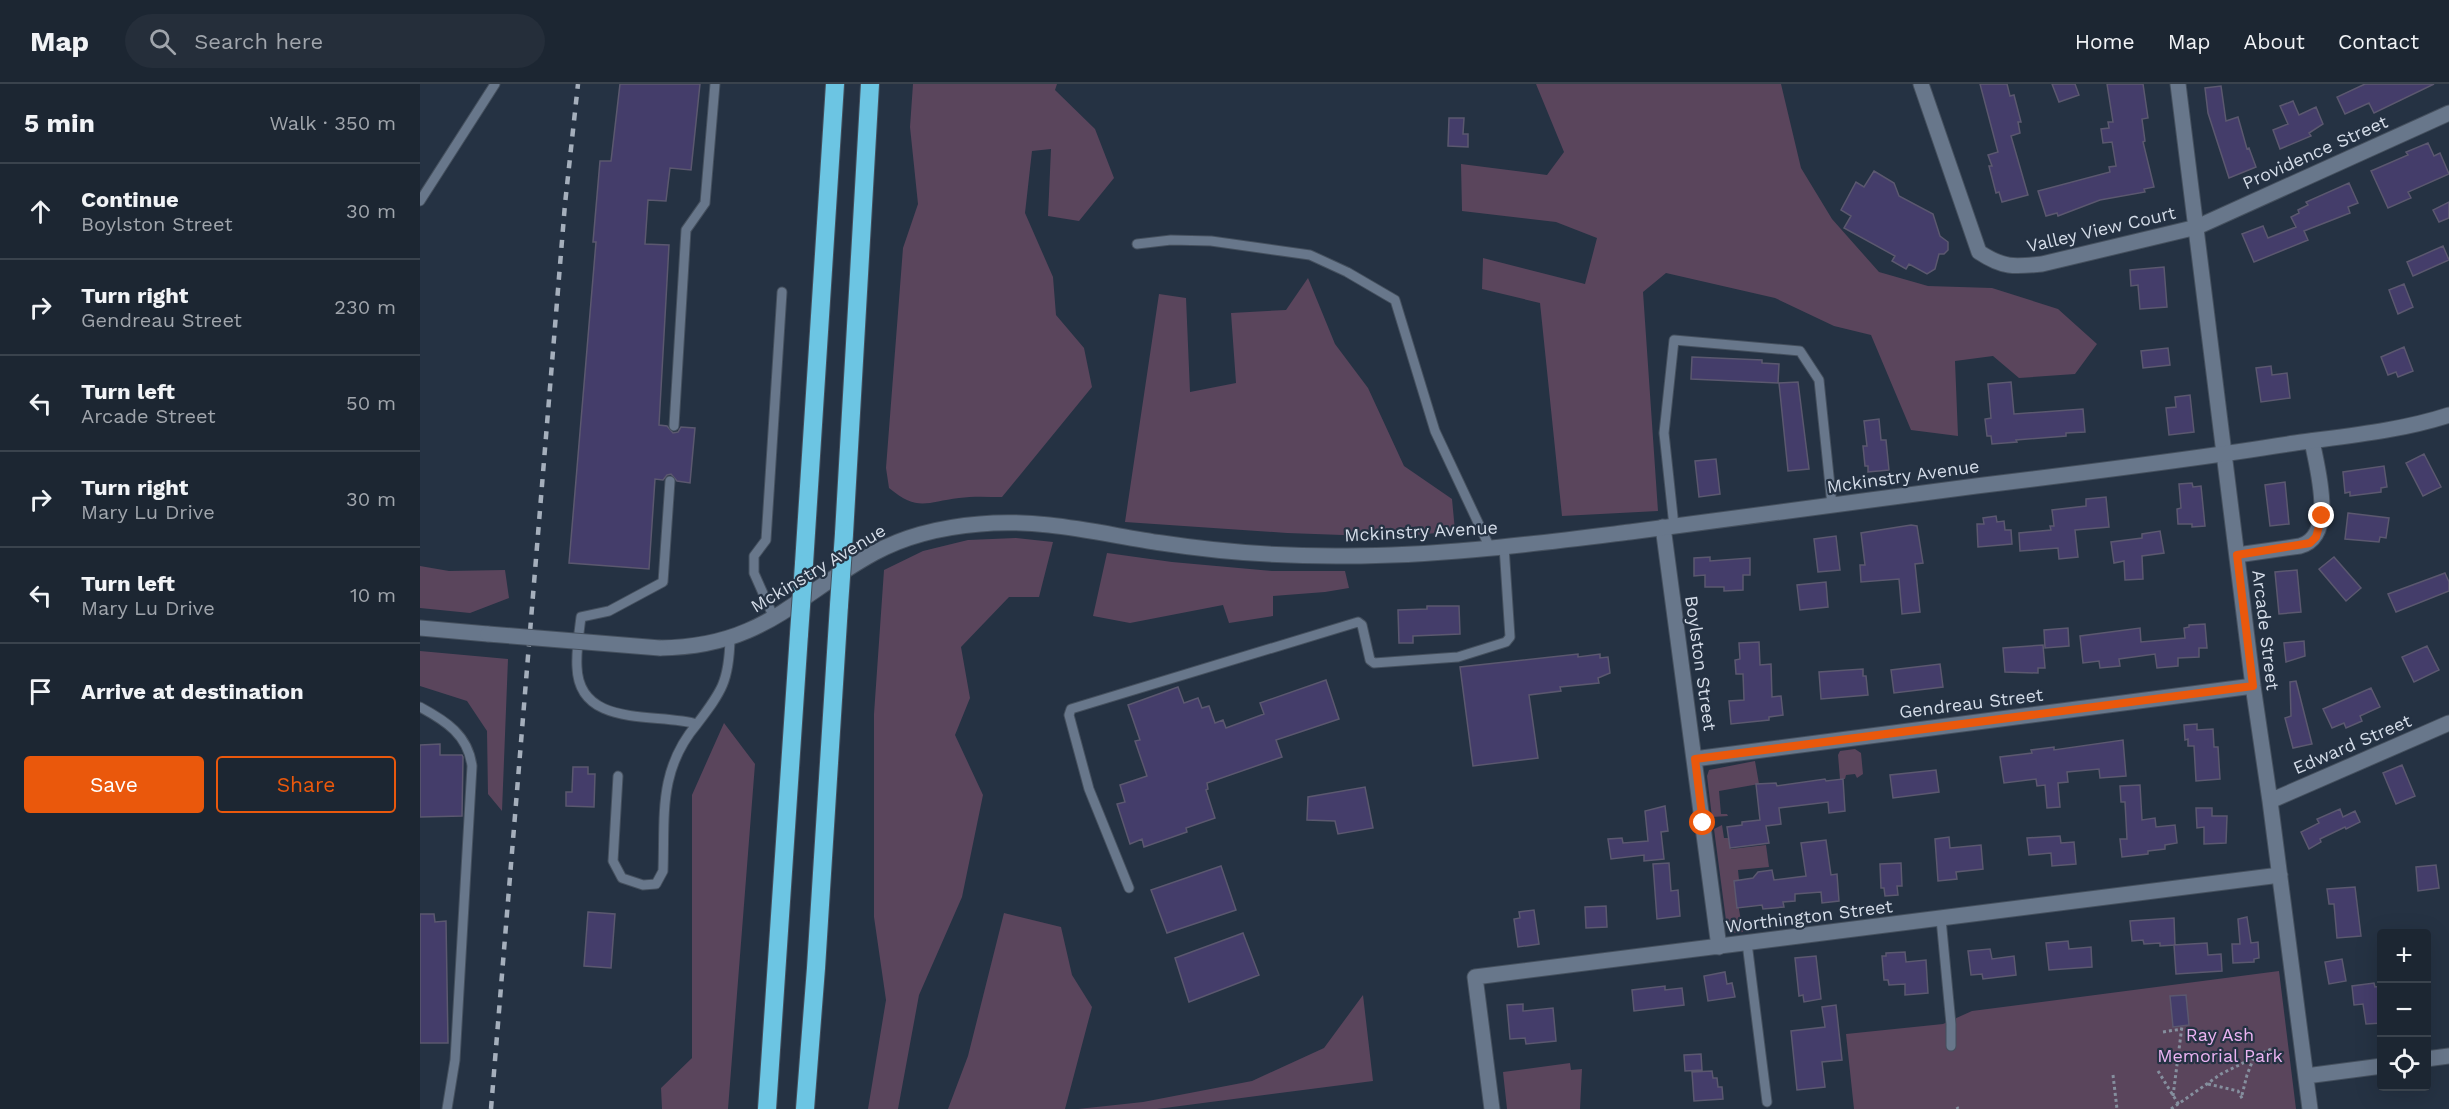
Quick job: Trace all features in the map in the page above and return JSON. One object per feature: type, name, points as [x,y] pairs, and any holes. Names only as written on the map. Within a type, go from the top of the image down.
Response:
[{"type":"highway","points":[[767,1109],[835,84]]},
{"type":"highway","points":[[805,1109],[844,534],[870,84]]},
{"type":"street","name":"Valley View Court","points":[[1921,84],[1979,252],[1996,263],[2016,267],[2042,264],[2198,227]]},
{"type":"street","name":"Arcade Street","points":[[2178,84],[2198,227],[2253,686],[2310,1109]]},
{"type":"street","name":"Providence Street","points":[[2198,227],[2449,113]]},
{"type":"street","name":"Mckinstry Avenue","points":[[420,628],[660,648],[697,646],[730,639],[774,618],[876,552],[936,530],[984,523],[1054,524],[1163,543],[1296,555],[1374,556],[1497,547],[1668,527],[2224,454],[2412,425],[2449,415]]},
{"type":"street","points":[[2237,555],[2300,546],[2310,543],[2316,537],[2320,527],[2321,507],[2312,441]]},
{"type":"street","name":"Boylston Street","points":[[1668,527],[1719,947]]},
{"type":"street","name":"Gendreau Street","points":[[1695,759],[2253,686]]},
{"type":"street","name":"Edward Street","points":[[2270,801],[2449,723]]},
{"type":"street","name":"Worthington Street","points":[[1492,1109],[1475,977],[2280,875]]},
{"type":"street","points":[[2431,1058],[2449,1056]]},
{"type":"street","points":[[2306,1076],[2377,1067]]},
{"type":"lane","points":[[420,201],[495,84]]},
{"type":"lane","points":[[674,426],[686,230],[705,203],[715,84]]},
{"type":"lane","points":[[1129,888],[1089,789],[1069,715],[1071,710],[1358,622],[1362,625],[1370,660],[1374,663],[1458,657],[1506,642],[1510,637],[1497,547],[1435,431],[1395,300],[1347,272],[1310,255],[1211,241],[1171,240],[1137,244]]},
{"type":"lane","points":[[774,618],[754,573],[754,556],[766,540],[782,292]]},
{"type":"lane","points":[[1668,527],[1664,433],[1674,340],[1800,351],[1819,380],[1832,505]]},
{"type":"lane","points":[[670,481],[663,582],[609,611],[581,616],[577,668],[585,695],[602,709],[628,716],[678,719],[697,724]]},
{"type":"lane","points":[[618,776],[613,861],[622,878],[643,885],[656,884],[663,871],[669,773],[682,745],[721,690],[727,677],[730,639]]},
{"type":"lane","points":[[420,707],[444,720],[461,738],[470,751],[472,766],[455,1060],[447,1109]]},
{"type":"lane","points":[[1941,919],[1952,1024],[1951,1046]]},
{"type":"lane","points":[[1747,943],[1767,1102]]},
{"type":"path","points":[[2163,1032],[2182,1028],[2173,1096]]},
{"type":"path","points":[[2171,1109],[2207,1083],[2271,1049]]},
{"type":"path","points":[[2243,1100],[2247,1075],[2254,1057]]},
{"type":"path","points":[[2158,1071],[2179,1105]]},
{"type":"path","points":[[2113,1075],[2117,1109]]},
{"type":"path","points":[[2207,1083],[2231,1089],[2242,1095]]},
{"type":"green space","points":[[913,84],[1057,84],[1055,90],[1095,129],[1114,178],[1079,221],[1048,216],[1051,149],[1032,151],[1025,213],[1053,277],[1056,315],[1084,348],[1092,387],[1002,497],[964,497],[922,504],[908,500],[889,488],[886,468],[903,248],[918,204],[910,127]]},
{"type":"green space","points":[[1536,84],[1781,84],[1801,168],[1832,219],[1879,272],[1928,286],[1992,288],[2058,309],[2097,344],[2075,374],[2019,378],[1993,356],[1955,361],[1958,436],[1911,430],[1871,335],[1834,326],[1775,298],[1666,273],[1643,292],[1658,511],[1562,516],[1540,303],[1482,289],[1483,258],[1585,284],[1597,238],[1556,222],[1462,211],[1461,164],[1547,175],[1564,152]]},
{"type":"green space","points":[[1308,278],[1335,344],[1368,388],[1404,466],[1452,499],[1455,531],[1398,537],[1287,533],[1125,522],[1159,294],[1186,298],[1190,392],[1236,383],[1231,313],[1286,310]]},
{"type":"green space","points":[[1016,538],[1053,542],[1039,597],[1009,597],[961,647],[970,698],[955,735],[983,795],[962,897],[919,995],[898,1109],[868,1109],[886,1000],[874,917],[874,714],[884,570],[923,551],[968,540]]},
{"type":"green space","points":[[1107,553],[1172,562],[1272,571],[1345,571],[1349,588],[1273,596],[1273,616],[1229,623],[1223,605],[1130,623],[1093,616]]},
{"type":"green space","points":[[420,566],[449,571],[505,570],[509,598],[470,613],[420,608]]},
{"type":"green space","points":[[420,651],[508,659],[502,811],[488,794],[487,731],[467,701],[420,686]]},
{"type":"green space","points":[[724,723],[755,764],[728,1109],[662,1109],[661,1088],[692,1058],[692,795]]},
{"type":"green space","points":[[1855,749],[1861,753],[1863,774],[1857,778],[1855,774],[1846,775],[1845,779],[1840,779],[1838,755],[1840,751]]},
{"type":"green space","points":[[1755,761],[1759,784],[1719,791],[1721,814],[1728,816],[1712,817],[1707,776],[1709,770]]},
{"type":"green space","points":[[1722,825],[1724,838],[1728,838],[1731,849],[1766,845],[1769,867],[1738,870],[1739,880],[1734,881],[1743,932],[1733,933],[1727,928],[1714,829]]},
{"type":"green space","points":[[1004,913],[1061,927],[1072,975],[1092,1007],[1065,1109],[948,1109],[968,1056]]},
{"type":"green space","name":"Ray Ash Memorial Park","points":[[2279,971],[2296,1109],[1854,1109],[1846,1034],[1943,1024],[1972,1011]]},
{"type":"green space","points":[[1363,995],[1373,1081],[1157,1109],[1078,1109],[1143,1102],[1252,1081],[1324,1048]]},
{"type":"green space","points":[[1570,1063],[1571,1070],[1582,1069],[1580,1109],[1507,1109],[1503,1072]]},
{"type":"building","points":[[620,84],[700,84],[691,170],[670,168],[666,201],[648,200],[645,244],[669,245],[659,425],[667,426],[673,433],[678,432],[681,427],[695,428],[690,483],[677,481],[671,474],[663,480],[655,479],[649,569],[569,563],[596,242],[593,242],[600,161],[611,161]]},
{"type":"building","points":[[1980,84],[2007,84],[2010,96],[2014,95],[2021,122],[2018,122],[2020,133],[2011,136],[2028,195],[2002,202],[1999,192],[1996,193],[1988,155],[1998,152]]},
{"type":"building","points":[[2052,84],[2075,84],[2079,95],[2059,102]]},
{"type":"building","points":[[2107,84],[2143,84],[2148,118],[2142,119],[2145,141],[2143,142],[2154,187],[2144,189],[2145,192],[2100,200],[2058,216],[2057,213],[2046,216],[2038,191],[2110,172],[2109,167],[2116,166],[2112,142],[2103,143],[2101,129],[2109,128],[2108,122],[2113,122]]},
{"type":"building","points":[[2365,84],[2434,84],[2374,113],[2369,103],[2345,114],[2337,97]]},
{"type":"building","points":[[2221,86],[2226,121],[2238,117],[2247,149],[2249,148],[2256,167],[2229,178],[2208,113],[2205,88]]},
{"type":"building","points":[[2293,101],[2299,115],[2316,107],[2323,124],[2309,133],[2311,136],[2280,149],[2273,130],[2288,124],[2280,106]]},
{"type":"building","points":[[1449,118],[1464,118],[1463,134],[1468,134],[1468,147],[1448,146]]},
{"type":"building","points":[[2428,143],[2434,156],[2440,153],[2449,174],[2408,192],[2411,198],[2388,208],[2371,171],[2408,155],[2406,152]]},
{"type":"building","points":[[1874,171],[1894,183],[1899,196],[1933,214],[1940,236],[1948,242],[1948,250],[1944,254],[1939,254],[1935,269],[1927,274],[1909,264],[1906,269],[1892,261],[1895,256],[1844,228],[1851,216],[1841,210],[1856,182],[1864,187]]},
{"type":"building","points":[[2349,183],[2358,203],[2348,207],[2350,213],[2304,231],[2308,240],[2254,262],[2242,234],[2263,226],[2268,238],[2296,227],[2291,217],[2308,205],[2306,202]]},
{"type":"building","points":[[2449,202],[2449,218],[2439,222],[2433,210]]},
{"type":"building","points":[[2443,246],[2449,260],[2413,276],[2407,262]]},
{"type":"building","points":[[2164,267],[2167,307],[2140,309],[2138,285],[2131,286],[2130,270]]},
{"type":"building","points":[[2404,284],[2413,307],[2398,314],[2389,290]]},
{"type":"building","points":[[2404,347],[2413,371],[2398,377],[2396,372],[2388,375],[2381,357]]},
{"type":"building","points":[[2168,348],[2170,365],[2143,368],[2141,351]]},
{"type":"building","points":[[1692,357],[1762,360],[1762,363],[1779,364],[1778,383],[1691,379]]},
{"type":"building","points":[[2271,366],[2272,375],[2287,373],[2290,398],[2261,402],[2256,368]]},
{"type":"building","points":[[1798,382],[1809,469],[1788,471],[1779,383]]},
{"type":"building","points":[[2011,382],[2014,414],[2083,409],[2085,432],[1992,444],[1991,436],[1987,436],[1985,419],[1991,418],[1988,384]]},
{"type":"building","points":[[2190,395],[2194,432],[2169,435],[2166,408],[2176,407],[2175,397]]},
{"type":"building","points":[[1879,419],[1881,440],[1886,440],[1889,470],[1868,472],[1868,466],[1865,466],[1863,446],[1867,446],[1864,421]]},
{"type":"building","points":[[2424,454],[2441,487],[2423,496],[2406,463]]},
{"type":"building","points":[[1716,459],[1720,494],[1699,497],[1695,461]]},
{"type":"building","points":[[2384,466],[2387,487],[2381,488],[2381,492],[2350,496],[2350,492],[2345,493],[2343,472]]},
{"type":"building","points":[[2285,482],[2289,524],[2270,526],[2265,485]]},
{"type":"building","points":[[2192,483],[2193,487],[2201,486],[2205,526],[2192,527],[2192,524],[2178,524],[2177,509],[2181,508],[2179,484]]},
{"type":"building","points":[[2106,497],[2109,527],[2075,530],[2078,557],[2059,559],[2058,548],[2020,551],[2019,533],[2051,530],[2050,526],[2054,526],[2052,510],[2086,506],[2086,499]]},
{"type":"building","points":[[2348,513],[2389,518],[2386,538],[2380,537],[2379,542],[2345,539]]},
{"type":"building","points":[[1996,516],[1997,522],[2004,521],[2005,530],[2011,530],[2012,544],[1978,547],[1977,524],[1984,524],[1983,518]]},
{"type":"building","points":[[1917,526],[1923,563],[1915,564],[1920,612],[1902,614],[1899,579],[1861,582],[1860,565],[1865,565],[1861,533]]},
{"type":"building","points":[[2160,531],[2164,553],[2142,556],[2143,579],[2125,580],[2124,561],[2114,563],[2111,542],[2142,538],[2142,534]]},
{"type":"building","points":[[1836,536],[1840,570],[1818,572],[1814,539]]},
{"type":"building","points":[[1710,557],[1710,561],[1750,558],[1750,575],[1743,575],[1743,590],[1724,591],[1724,587],[1705,587],[1705,575],[1694,576],[1694,558]]},
{"type":"building","points":[[2334,557],[2361,588],[2346,601],[2319,569]]},
{"type":"building","points":[[2297,570],[2301,612],[2279,614],[2275,572]]},
{"type":"building","points":[[2445,573],[2449,582],[2449,591],[2396,612],[2388,594]]},
{"type":"building","points":[[1826,582],[1828,607],[1800,610],[1797,585]]},
{"type":"building","points":[[1427,606],[1459,606],[1460,634],[1413,636],[1413,643],[1399,643],[1398,610],[1427,609]]},
{"type":"building","points":[[2205,624],[2207,648],[2199,648],[2199,657],[2178,658],[2178,666],[2157,668],[2155,654],[2119,659],[2120,666],[2100,668],[2099,661],[2083,663],[2080,636],[2140,628],[2141,642],[2185,638],[2184,628],[2189,625]]},
{"type":"building","points":[[2068,628],[2069,646],[2045,648],[2044,630]]},
{"type":"building","points":[[2304,641],[2305,656],[2286,662],[2284,643]]},
{"type":"building","points":[[1759,642],[1760,665],[1771,664],[1772,697],[1781,696],[1783,715],[1769,717],[1769,720],[1731,724],[1729,701],[1744,700],[1743,674],[1736,674],[1735,660],[1740,659],[1739,643]]},
{"type":"building","points":[[2043,645],[2045,668],[2038,668],[2038,673],[2005,672],[2003,648]]},
{"type":"building","points":[[2427,646],[2439,670],[2414,682],[2402,657]]},
{"type":"building","points":[[1578,654],[1578,657],[1600,654],[1600,658],[1608,657],[1610,673],[1598,678],[1599,683],[1560,687],[1561,691],[1529,695],[1538,758],[1473,766],[1460,667]]},
{"type":"building","points":[[1940,664],[1943,687],[1894,693],[1891,670]]},
{"type":"building","points":[[1863,669],[1868,695],[1821,699],[1819,672]]},
{"type":"building","points":[[1326,680],[1339,719],[1276,740],[1282,757],[1207,783],[1208,789],[1206,790],[1215,818],[1186,828],[1187,832],[1144,847],[1142,839],[1130,844],[1117,804],[1125,802],[1120,785],[1147,776],[1135,741],[1140,740],[1128,705],[1178,687],[1184,703],[1198,698],[1202,708],[1209,706],[1215,723],[1223,720],[1226,728],[1264,714],[1260,703]]},
{"type":"building","points":[[2296,681],[2312,744],[2293,748],[2285,718],[2291,716],[2290,682]]},
{"type":"building","points":[[2371,688],[2380,707],[2360,716],[2362,721],[2346,728],[2344,723],[2332,728],[2323,709]]},
{"type":"building","points":[[2197,724],[2197,730],[2213,729],[2214,747],[2218,747],[2220,779],[2196,781],[2194,746],[2188,746],[2188,739],[2185,740],[2184,725]]},
{"type":"building","points":[[2123,740],[2126,776],[2100,778],[2099,769],[2067,772],[2068,782],[2058,783],[2060,807],[2047,808],[2045,785],[2037,786],[2036,779],[2004,783],[2000,757],[2032,753],[2031,750],[2054,747],[2054,750]]},
{"type":"building","points":[[440,744],[440,755],[462,755],[463,757],[462,816],[420,817],[420,745]]},
{"type":"building","points":[[2402,765],[2415,796],[2396,804],[2383,773]]},
{"type":"building","points":[[573,767],[588,767],[588,774],[595,774],[594,807],[566,806],[566,792],[572,792]]},
{"type":"building","points":[[1936,770],[1939,792],[1893,798],[1890,775]]},
{"type":"building","points":[[1825,779],[1826,781],[1843,779],[1845,811],[1829,813],[1828,802],[1779,808],[1781,824],[1766,826],[1769,843],[1730,848],[1727,827],[1760,820],[1756,784],[1776,783],[1777,786]]},
{"type":"building","points":[[2140,785],[2142,820],[2155,818],[2156,827],[2175,825],[2177,843],[2165,845],[2165,849],[2148,851],[2148,854],[2122,857],[2120,839],[2127,839],[2125,802],[2121,802],[2120,786]]},
{"type":"building","points":[[1365,787],[1373,828],[1338,834],[1335,821],[1307,820],[1308,797]]},
{"type":"building","points":[[1665,806],[1668,831],[1661,832],[1664,859],[1644,861],[1644,855],[1611,859],[1608,839],[1622,838],[1623,843],[1648,841],[1645,811]]},
{"type":"building","points":[[2196,808],[2212,808],[2212,816],[2227,816],[2226,843],[2204,844],[2204,827],[2197,828]]},
{"type":"building","points":[[2340,809],[2343,817],[2355,811],[2360,822],[2320,839],[2321,842],[2309,849],[2301,832],[2319,823],[2317,819]]},
{"type":"building","points":[[2060,836],[2061,843],[2074,842],[2076,864],[2052,866],[2051,853],[2029,855],[2027,838]]},
{"type":"building","points":[[1949,837],[1950,848],[1981,845],[1983,869],[1956,872],[1957,879],[1938,881],[1935,839]]},
{"type":"building","points":[[1826,840],[1831,875],[1837,874],[1839,901],[1822,903],[1821,892],[1795,894],[1795,901],[1783,902],[1784,907],[1763,909],[1762,905],[1737,908],[1734,881],[1753,878],[1758,872],[1772,870],[1774,880],[1806,876],[1801,843]]},
{"type":"building","points":[[1669,863],[1671,891],[1678,890],[1680,916],[1657,919],[1653,864]]},
{"type":"building","points":[[1901,863],[1902,886],[1897,886],[1898,895],[1885,896],[1884,888],[1881,888],[1880,864]]},
{"type":"building","points":[[2436,865],[2439,888],[2418,891],[2416,867]]},
{"type":"building","points":[[1221,866],[1236,910],[1167,933],[1151,890]]},
{"type":"building","points":[[2355,887],[2361,936],[2337,938],[2334,904],[2329,904],[2327,889]]},
{"type":"building","points":[[1606,906],[1607,927],[1586,928],[1585,907]]},
{"type":"building","points":[[1534,910],[1539,944],[1518,947],[1514,919],[1520,918],[1519,912]]},
{"type":"building","points":[[588,912],[615,914],[611,968],[584,966]]},
{"type":"building","points":[[420,914],[434,914],[435,922],[446,921],[448,1043],[420,1043]]},
{"type":"building","points":[[2247,917],[2251,943],[2258,942],[2259,958],[2254,959],[2254,962],[2233,963],[2232,944],[2240,944],[2238,919]]},
{"type":"building","points":[[2174,918],[2175,945],[2160,946],[2160,943],[2144,944],[2143,940],[2132,941],[2130,921]]},
{"type":"building","points":[[1243,933],[1259,975],[1189,1002],[1175,958]]},
{"type":"building","points":[[2068,941],[2069,949],[2091,947],[2092,967],[2049,970],[2046,943]]},
{"type":"building","points":[[2207,943],[2208,955],[2221,954],[2222,971],[2176,974],[2174,945]]},
{"type":"building","points":[[1990,949],[1992,959],[2014,956],[2016,975],[1983,979],[1982,974],[1971,975],[1968,951]]},
{"type":"building","points":[[1905,952],[1906,962],[1926,960],[1928,993],[1905,995],[1905,984],[1889,985],[1888,980],[1884,980],[1882,956],[1886,956],[1886,953]]},
{"type":"building","points":[[1816,956],[1821,999],[1804,1002],[1803,995],[1799,996],[1795,958]]},
{"type":"building","points":[[2342,959],[2346,981],[2329,984],[2325,962]]},
{"type":"building","points":[[1725,972],[1727,984],[1732,983],[1735,997],[1708,1001],[1704,976]]},
{"type":"building","points":[[2374,983],[2377,987],[2377,1023],[2366,1024],[2363,1004],[2354,1005],[2352,986]]},
{"type":"building","points":[[1665,986],[1665,990],[1682,988],[1684,1005],[1634,1011],[1632,990]]},
{"type":"building","points":[[2186,995],[2189,1025],[2173,1027],[2170,996]]},
{"type":"building","points":[[1523,1004],[1523,1011],[1553,1008],[1556,1041],[1526,1044],[1525,1038],[1510,1039],[1507,1005]]},
{"type":"building","points":[[1836,1005],[1842,1060],[1822,1062],[1825,1087],[1797,1090],[1791,1031],[1825,1027],[1822,1007]]},
{"type":"building","points":[[1701,1054],[1702,1070],[1685,1071],[1684,1055]]},
{"type":"building","points":[[1712,1071],[1713,1078],[1717,1078],[1718,1087],[1722,1087],[1723,1099],[1694,1101],[1692,1072]]},
{"type":"railway","points":[[491,1109],[565,204],[578,84]]},
{"type":"route","points":[[1703,823],[1695,759],[2253,686],[2237,555],[2310,543],[2316,537],[2322,516]]}]
